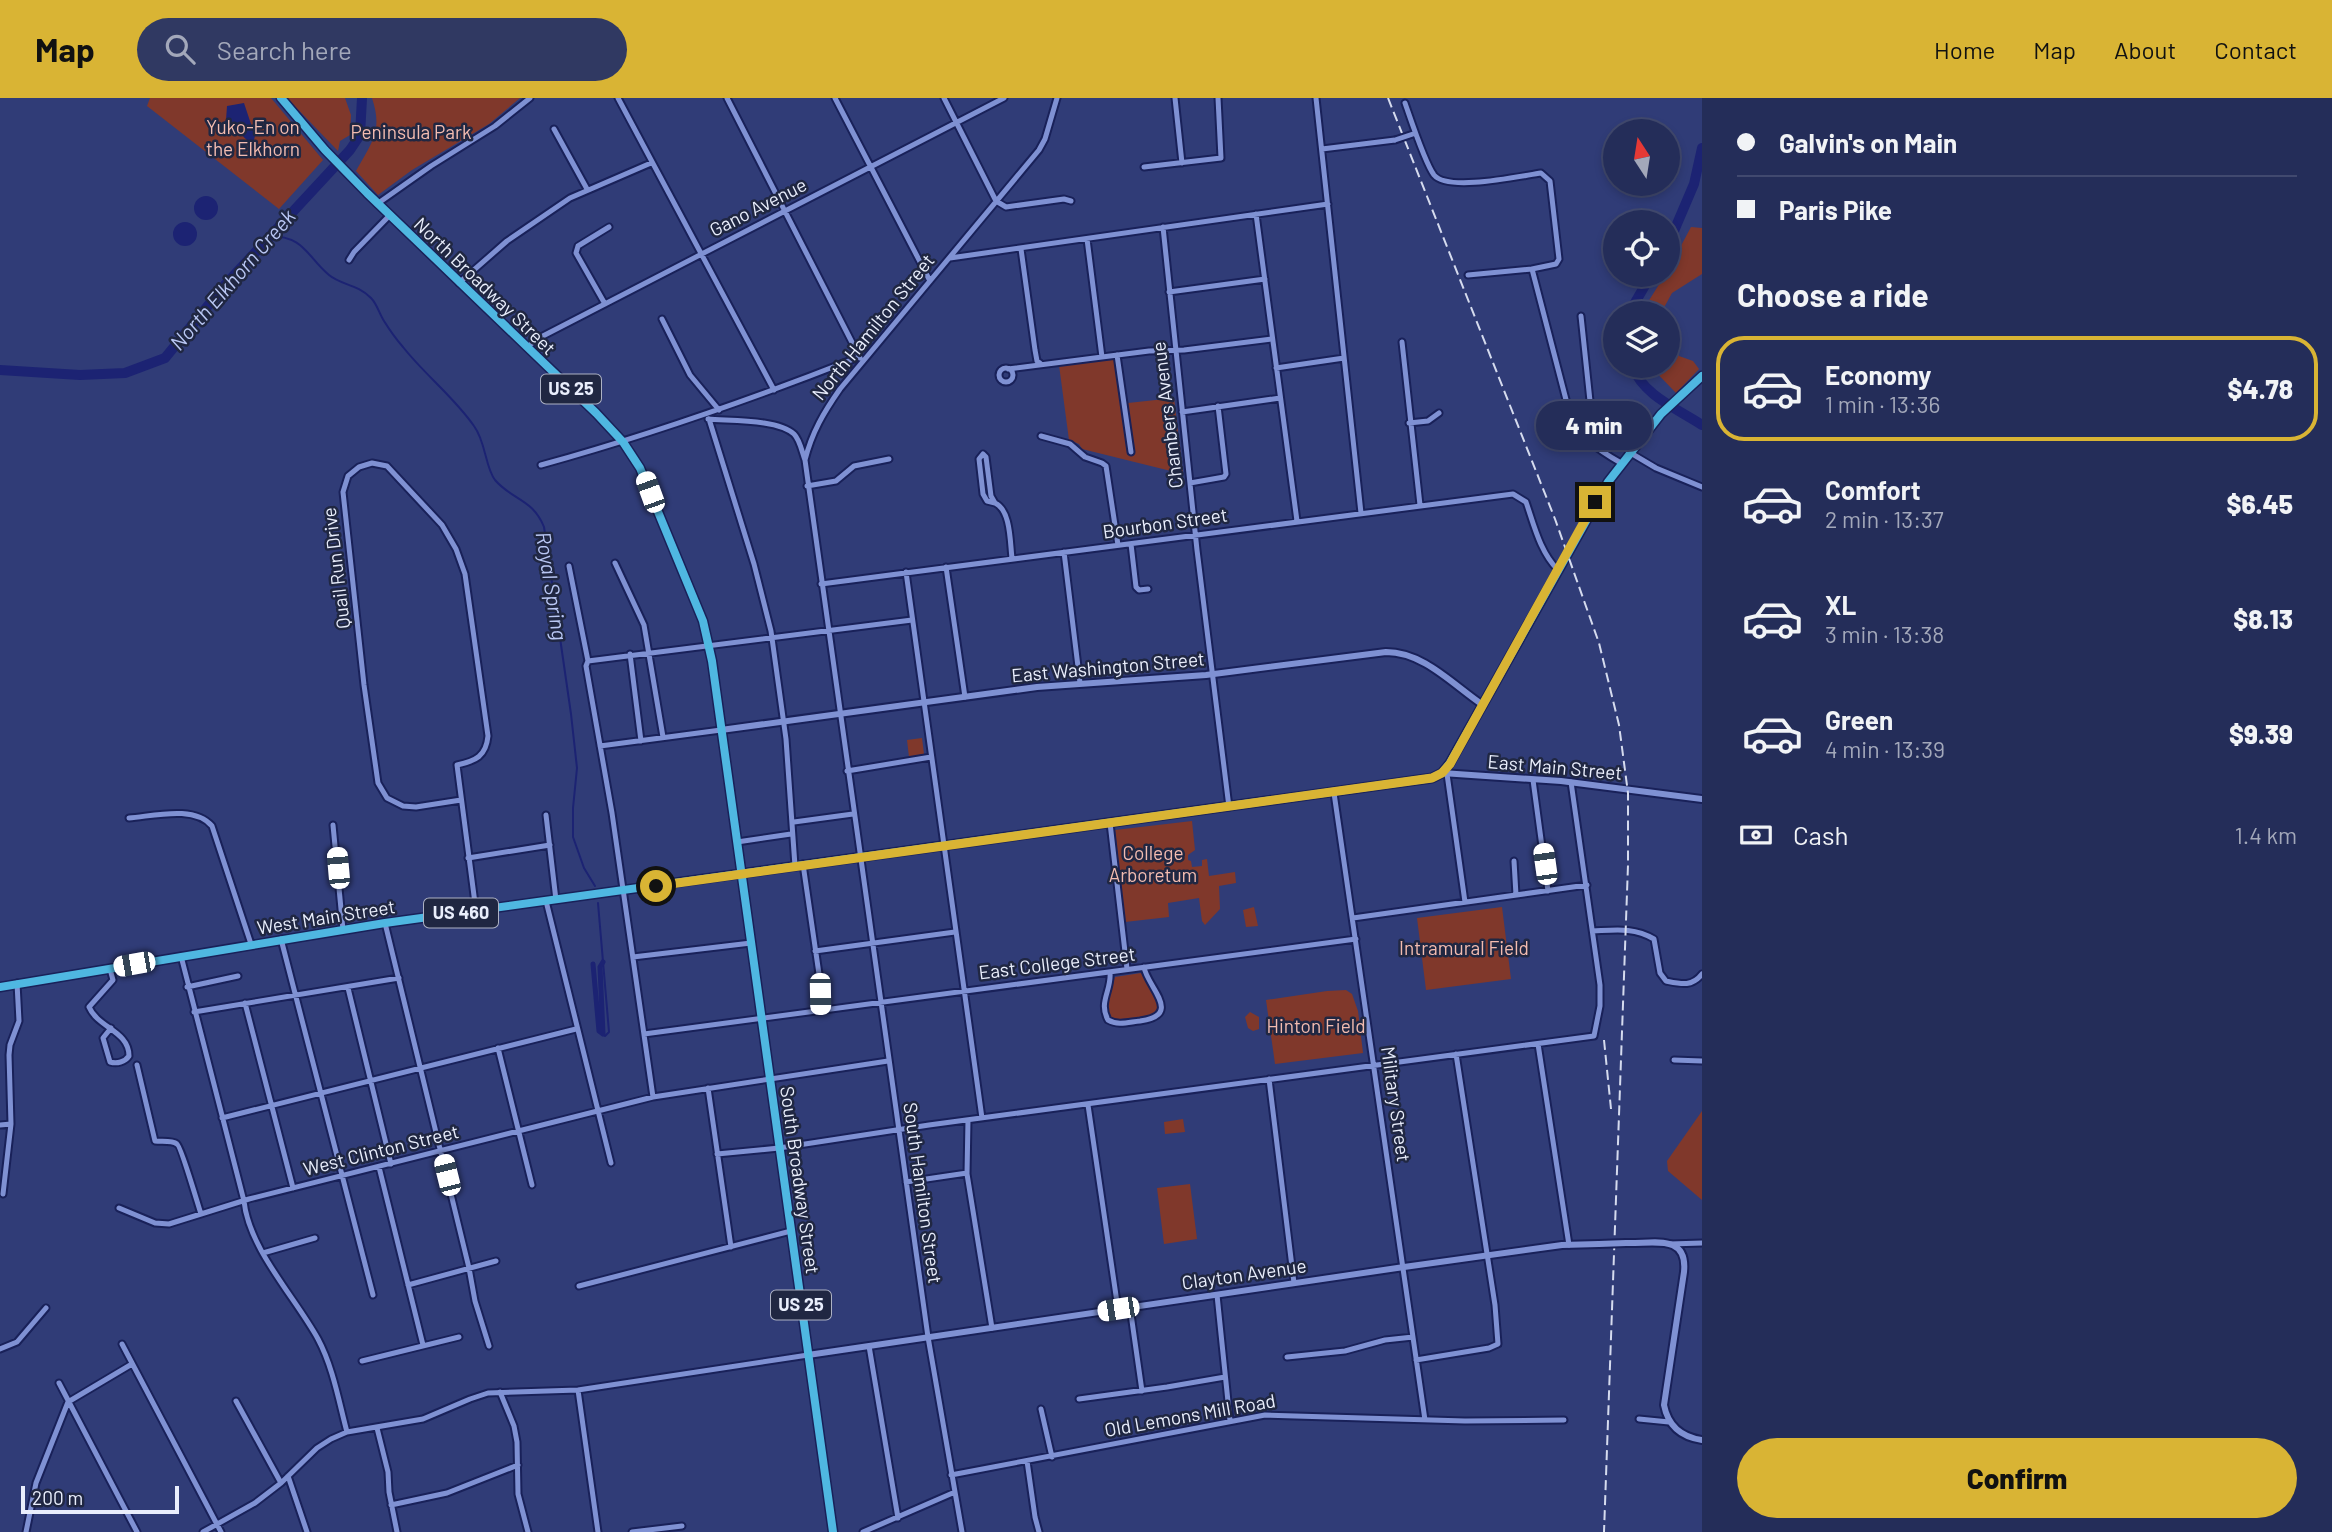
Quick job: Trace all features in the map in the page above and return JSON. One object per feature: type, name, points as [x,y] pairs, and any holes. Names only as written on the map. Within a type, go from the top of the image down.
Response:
[{"type":"main road","name":"North Broadway Street","points":[[281,98],[325,150],[377,204],[596,412],[623,442],[645,479],[699,612],[709,644],[721,730]]},
{"type":"main road","points":[[1444,774],[1595,502],[1629,452],[1661,414],[1702,376]]},
{"type":"main road","name":"US 25","points":[[721,730],[741,874]]},
{"type":"main road","name":"East Main Street","points":[[741,874],[1334,793],[1422,780],[1444,774]]},
{"type":"main road","name":"West Main Street","points":[[0,987],[385,923],[741,874]]},
{"type":"main road","name":"South Broadway Street","points":[[741,874],[833,1532]]},
{"type":"street","points":[[377,204],[495,126],[530,98]]},
{"type":"street","points":[[618,98],[774,390]]},
{"type":"street","points":[[541,465],[623,442],[860,359],[727,98]]},
{"type":"street","points":[[835,98],[930,281]]},
{"type":"street","points":[[944,98],[996,201],[1006,207],[1064,199],[1071,201]]},
{"type":"street","name":"Gano Avenue","points":[[527,347],[539,338],[1004,98]]},
{"type":"street","name":"North Hamilton Street","points":[[860,856],[807,486],[805,460],[810,439],[860,359],[930,281],[1039,150],[1057,98]]},
{"type":"street","points":[[1175,98],[1182,163]]},
{"type":"street","points":[[1144,167],[1221,158],[1218,98]]},
{"type":"street","points":[[1316,98],[1361,513]]},
{"type":"street","points":[[1405,103],[1414,133],[1436,176],[1444,182],[1541,173],[1547,176],[1552,192],[1558,262],[1553,266],[1468,275]]},
{"type":"street","points":[[554,129],[587,189]]},
{"type":"street","points":[[1322,149],[1395,140],[1414,133]]},
{"type":"street","points":[[459,283],[507,241],[587,189],[615,180],[651,163]]},
{"type":"street","points":[[949,258],[1328,204]]},
{"type":"street","points":[[1256,214],[1297,521]]},
{"type":"street","points":[[349,260],[354,251],[390,216]]},
{"type":"street","points":[[605,304],[576,253],[578,246],[609,227]]},
{"type":"street","name":"Chambers Avenue","points":[[1163,227],[1196,536],[1229,807]]},
{"type":"street","points":[[1087,239],[1102,357]]},
{"type":"street","points":[[1021,249],[1035,350],[1040,363]]},
{"type":"street","points":[[1532,269],[1570,415],[1578,431],[1588,442],[1621,463]]},
{"type":"street","points":[[1169,292],[1265,279]]},
{"type":"street","points":[[1570,415],[1590,401],[1581,316]]},
{"type":"street","points":[[662,319],[690,375],[719,410]]},
{"type":"street","points":[[1008,369],[1040,363],[1272,339]]},
{"type":"street","points":[[1402,342],[1420,505]]},
{"type":"street","points":[[1117,355],[1131,452]]},
{"type":"street","points":[[1276,368],[1344,358]]},
{"type":"street","points":[[1182,412],[1280,398]]},
{"type":"street","points":[[1190,483],[1224,477],[1226,474],[1218,407]]},
{"type":"street","points":[[1409,423],[1428,421],[1439,413]]},
{"type":"street","points":[[698,417],[763,424],[810,439]]},
{"type":"street","points":[[709,419],[754,564],[772,637],[794,822],[791,834],[820,974],[820,1010]]},
{"type":"street","points":[[794,434],[805,460]]},
{"type":"street","points":[[1041,436],[1070,443],[1085,457],[1106,466],[1118,545]]},
{"type":"street","points":[[1629,452],[1656,468],[1702,487]]},
{"type":"street","points":[[995,503],[991,496],[986,457],[983,454],[979,459],[983,494],[987,501],[995,503],[1000,504],[1005,512],[1012,558]]},
{"type":"street","points":[[807,486],[836,481],[854,466],[889,459]]},
{"type":"street","name":"Quail Run Drive","points":[[365,464],[387,466],[431,511],[456,549],[466,574],[488,736],[482,755],[472,762],[457,765],[461,800],[416,807],[403,806],[387,798],[378,783],[364,685],[343,492],[348,476],[365,464]]},
{"type":"street","name":"Bourbon Street","points":[[821,584],[1513,494],[1526,502],[1548,560],[1558,570]]},
{"type":"street","points":[[1131,544],[1136,587],[1139,590],[1148,589]]},
{"type":"street","points":[[1064,552],[1080,683]]},
{"type":"street","points":[[615,563],[644,625],[663,737]]},
{"type":"street","points":[[569,566],[587,661],[653,1097]]},
{"type":"street","points":[[946,567],[965,697]]},
{"type":"street","points":[[906,572],[982,1118]]},
{"type":"street","points":[[587,661],[649,651],[912,620]]},
{"type":"street","name":"East Washington Street","points":[[721,730],[1080,683],[1212,675],[1395,652],[1423,661],[1483,705]]},
{"type":"street","points":[[630,654],[640,741]]},
{"type":"street","points":[[600,746],[721,730]]},
{"type":"street","points":[[847,771],[931,757]]},
{"type":"street","points":[[1444,774],[1465,902]]},
{"type":"street","name":"East Main Street","points":[[1444,774],[1571,782],[1702,799]]},
{"type":"street","points":[[1533,779],[1548,891]]},
{"type":"street","points":[[717,1154],[779,1148],[1594,1036],[1600,1006],[1600,985],[1571,782]]},
{"type":"street","name":"Military Street","points":[[1334,793],[1425,1420]]},
{"type":"street","points":[[461,800],[476,911]]},
{"type":"street","points":[[129,818],[188,814],[208,820],[232,880],[251,944]]},
{"type":"street","points":[[546,814],[556,900]]},
{"type":"street","points":[[794,822],[853,814]]},
{"type":"street","points":[[1110,823],[1127,970]]},
{"type":"street","points":[[333,825],[343,930]]},
{"type":"street","points":[[737,842],[791,834]]},
{"type":"street","points":[[468,858],[550,845]]},
{"type":"street","name":"South Hamilton Street","points":[[860,856],[928,1337],[962,1532]]},
{"type":"street","points":[[1514,861],[1516,895]]},
{"type":"street","points":[[1353,918],[1587,885]]},
{"type":"street","points":[[546,901],[611,1163]]},
{"type":"street","points":[[385,923],[475,1301],[489,1346]]},
{"type":"street","points":[[1593,931],[1626,929],[1644,933],[1654,939],[1660,973],[1666,981],[1688,984],[1697,981],[1702,974]]},
{"type":"street","points":[[816,951],[955,932]]},
{"type":"street","points":[[281,939],[373,1296]]},
{"type":"street","name":"East College Street","points":[[644,1034],[1356,939]]},
{"type":"street","points":[[633,957],[751,943]]},
{"type":"street","points":[[181,956],[246,1216],[255,1240],[323,1349],[347,1432]]},
{"type":"street","points":[[1110,972],[1111,979],[1103,1005],[1104,1013],[1108,1020],[1121,1024],[1150,1019],[1160,1011],[1160,998],[1145,974],[1144,967]]},
{"type":"street","points":[[110,969],[113,980],[89,1007],[92,1013],[111,1028],[123,1038],[129,1050],[127,1060],[110,1062],[103,1038],[111,1028]]},
{"type":"street","points":[[187,986],[238,976]]},
{"type":"street","points":[[194,1012],[399,978]]},
{"type":"street","points":[[3,1194],[11,1124],[8,1063],[10,1045],[19,1021],[17,984]]},
{"type":"street","points":[[348,988],[391,1164]]},
{"type":"street","points":[[246,1003],[293,1188]]},
{"type":"street","points":[[222,1118],[576,1029]]},
{"type":"street","points":[[0,1042],[10,1045]]},
{"type":"street","points":[[1538,1044],[1569,1245]]},
{"type":"street","points":[[498,1048],[532,1185]]},
{"type":"street","points":[[1416,1360],[1496,1346],[1495,1306],[1456,1054]]},
{"type":"street","points":[[1674,1060],[1702,1061]]},
{"type":"street","name":"West Clinton Street","points":[[119,1208],[164,1224],[293,1188],[653,1097],[888,1061]]},
{"type":"street","points":[[137,1065],[155,1141],[174,1142],[181,1147],[201,1214]]},
{"type":"street","points":[[1269,1079],[1294,1283]]},
{"type":"street","points":[[708,1088],[731,1247]]},
{"type":"street","points":[[1088,1105],[1118,1309]]},
{"type":"street","points":[[968,1120],[967,1173],[992,1328]]},
{"type":"street","points":[[0,1125],[11,1124]]},
{"type":"street","points":[[379,1167],[423,1345]]},
{"type":"street","points":[[906,1182],[967,1173]]},
{"type":"street","points":[[579,1286],[791,1231]]},
{"type":"street","points":[[264,1253],[315,1238]]},
{"type":"street","points":[[1670,1244],[1702,1243]]},
{"type":"street","points":[[1670,1244],[1678,1247],[1685,1258],[1664,1399],[1665,1412],[1669,1422],[1683,1434],[1702,1440]]},
{"type":"street","name":"Clayton Avenue","points":[[808,1355],[1569,1245],[1670,1244]]},
{"type":"street","points":[[408,1285],[496,1261]]},
{"type":"street","points":[[1217,1294],[1230,1421]]},
{"type":"street","points":[[1130,1307],[1142,1391]]},
{"type":"street","points":[[0,1349],[17,1342],[46,1308]]},
{"type":"street","points":[[362,1361],[459,1337]]},
{"type":"street","points":[[1287,1357],[1345,1350],[1385,1340],[1413,1337]]},
{"type":"street","points":[[122,1344],[221,1532]]},
{"type":"street","points":[[869,1346],[898,1518]]},
{"type":"street","points":[[203,1532],[255,1503],[281,1483],[317,1448],[347,1432],[423,1419],[477,1396],[500,1392],[578,1390],[808,1355]]},
{"type":"street","points":[[26,1532],[36,1483],[68,1402],[132,1364]]},
{"type":"street","points":[[1079,1399],[1225,1377]]},
{"type":"street","points":[[59,1383],[137,1532]]},
{"type":"street","points":[[578,1390],[598,1532]]},
{"type":"street","points":[[500,1392],[514,1426],[518,1494],[528,1532]]},
{"type":"street","points":[[236,1401],[281,1483]]},
{"type":"street","points":[[1041,1409],[1052,1457]]},
{"type":"street","name":"Old Lemons Mill Road","points":[[951,1475],[1230,1421],[1287,1415],[1425,1420],[1564,1420]]},
{"type":"street","points":[[1639,1419],[1669,1422]]},
{"type":"street","points":[[377,1428],[388,1472],[397,1532]]},
{"type":"street","points":[[1027,1461],[1035,1517],[1040,1532]]},
{"type":"street","points":[[391,1504],[447,1493],[518,1465]]},
{"type":"street","points":[[288,1476],[307,1532]]},
{"type":"street","points":[[863,1532],[955,1492]]},
{"type":"street","points":[[632,1532],[682,1526]]},
{"type":"green space","name":"Yuko-En on the Elkhorn","points":[[150,98],[271,98],[323,160],[279,209],[147,106]]},
{"type":"green space","points":[[287,98],[345,98],[351,115],[350,135],[340,141],[338,151]]},
{"type":"green space","name":"Peninsula Park","points":[[372,98],[520,98],[489,124],[412,170],[378,195],[356,171],[371,144],[376,128]]},
{"type":"green space","points":[[1691,227],[1702,228],[1702,274],[1672,293],[1668,301],[1649,301],[1657,287],[1680,287],[1680,248]]},
{"type":"green space","points":[[1680,356],[1693,361],[1699,369],[1676,393],[1662,378],[1680,378]]},
{"type":"green space","points":[[1121,359],[1128,403],[1174,398],[1183,474],[1082,449],[1079,444],[1069,440],[1059,365]]},
{"type":"green space","points":[[922,738],[924,754],[909,757],[907,740]]},
{"type":"green space","name":"College Arboretum","points":[[1192,821],[1195,850],[1188,855],[1188,860],[1191,861],[1192,867],[1202,866],[1202,860],[1207,859],[1209,876],[1235,872],[1236,883],[1219,886],[1220,909],[1205,925],[1199,898],[1168,903],[1169,917],[1125,922],[1115,830]]},
{"type":"green space","points":[[1254,907],[1258,926],[1246,927],[1243,910]]},
{"type":"green space","name":"Intramural Field","points":[[1502,907],[1511,979],[1426,990],[1417,918]]},
{"type":"green space","points":[[1141,973],[1156,994],[1156,1011],[1152,1016],[1119,1021],[1110,1018],[1107,1002],[1115,977]]},
{"type":"green space","name":"Hinton Field","points":[[1346,990],[1352,994],[1358,1011],[1363,1053],[1275,1064],[1266,1000]]},
{"type":"green space","points":[[1250,1012],[1259,1017],[1259,1029],[1253,1031],[1248,1028],[1245,1017]]},
{"type":"green space","points":[[1702,1111],[1702,1200],[1668,1171],[1667,1161]]},
{"type":"green space","points":[[1183,1119],[1185,1132],[1165,1134],[1164,1122]]},
{"type":"green space","points":[[1190,1184],[1197,1239],[1164,1244],[1157,1188]]},
{"type":"shaded area","points":[[244,103],[255,136],[250,142],[236,130],[224,130],[221,125],[226,120],[227,106]]},
{"type":"shaded area","points":[[206,196],[217,203],[218,208],[211,219],[206,220],[195,213],[194,208],[201,197]]},
{"type":"shaded area","points":[[185,222],[196,229],[197,234],[190,245],[185,246],[174,239],[173,234],[180,223]]},
{"type":"waterway","name":"North Elkhorn Creek","points":[[0,370],[80,375],[125,373],[165,358],[225,285],[350,150],[360,135],[362,98]]},
{"type":"waterway","name":"North Elkhorn Creek","points":[[1680,217],[1694,184],[1702,148]]},
{"type":"waterway","name":"Royal Spring","points":[[269,236],[281,237],[298,244],[329,275],[371,298],[398,341],[474,426],[495,480],[528,505],[544,527],[577,768],[573,837],[584,868],[595,886]]},
{"type":"waterway","name":"North Elkhorn Creek","points":[[1636,301],[1644,287]]},
{"type":"waterway","name":"North Elkhorn Creek","points":[[1639,378],[1653,393],[1702,425]]},
{"type":"waterway","name":"Royal Spring","points":[[598,903],[609,1032],[605,1036]]},
{"type":"waterway","name":"Royal Spring","points":[[593,964],[599,1031],[603,1034],[600,967],[603,962]]},
{"type":"railway","points":[[1388,98],[1555,519],[1599,643],[1619,725],[1628,793],[1628,865],[1604,1532]]},
{"type":"railway","points":[[1604,1040],[1611,1109]]},
{"type":"route","points":[[656,886],[1432,778],[1442,773],[1450,764],[1595,502]]}]
